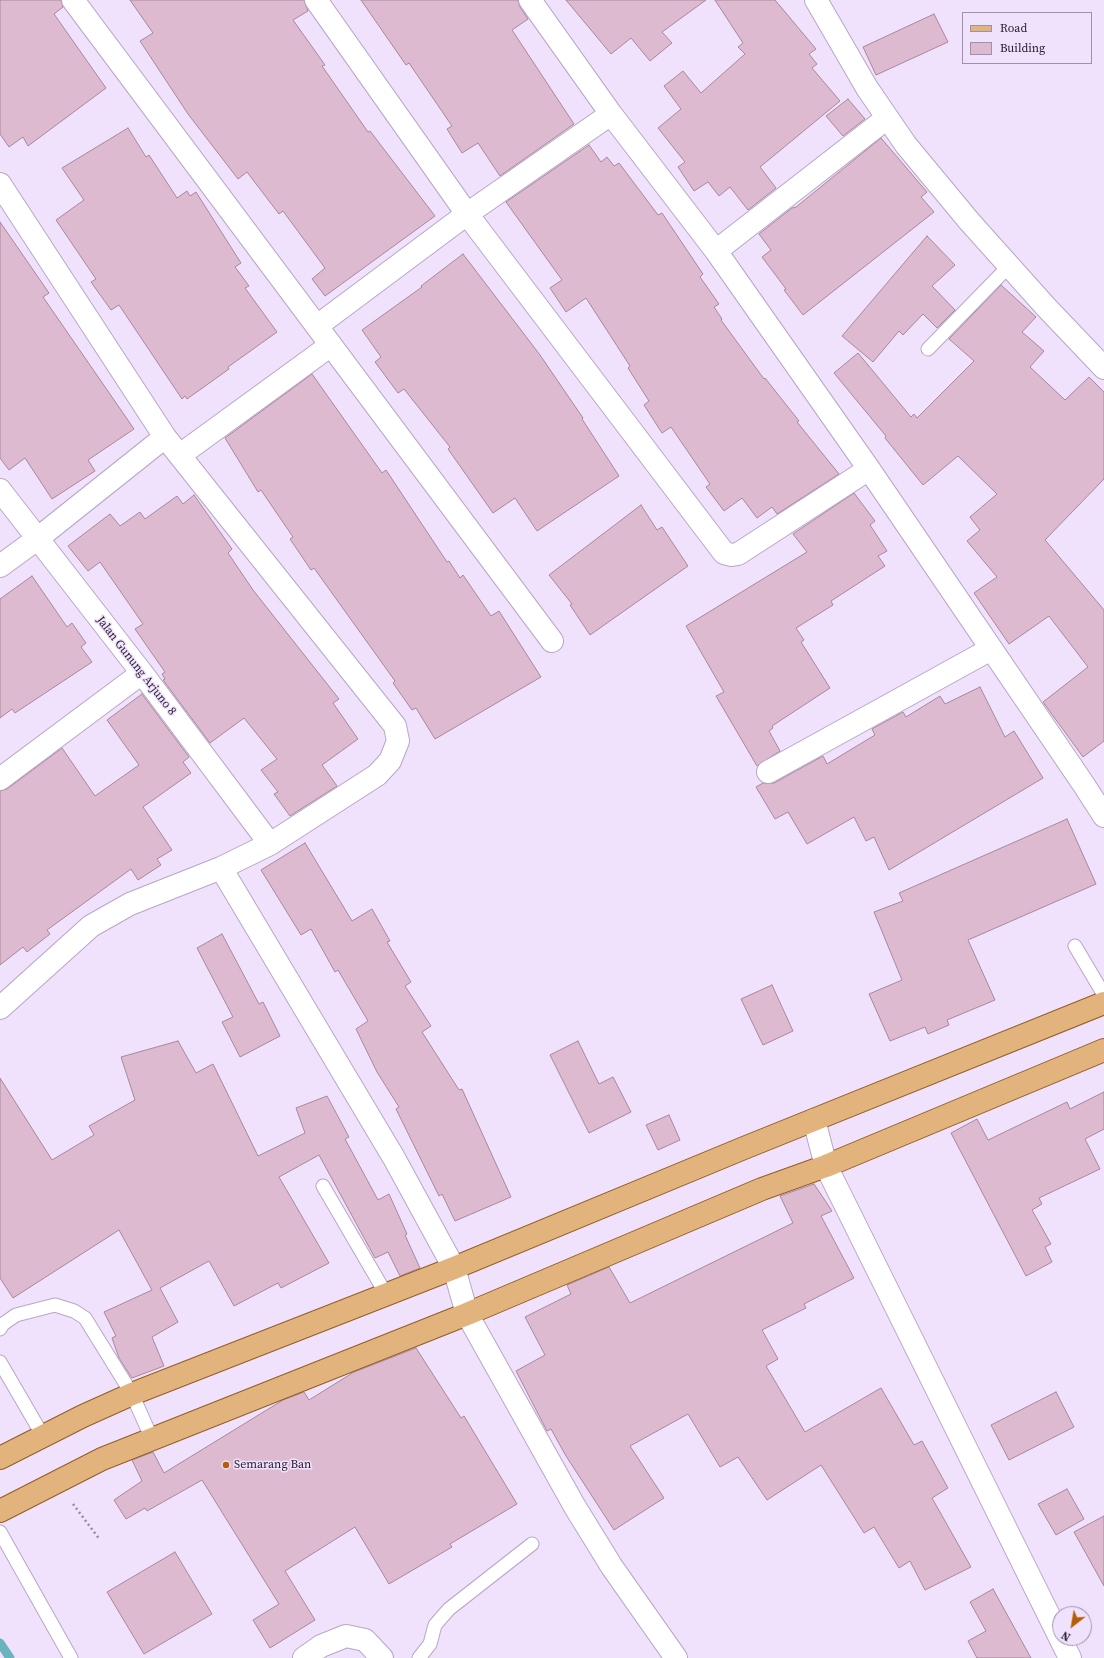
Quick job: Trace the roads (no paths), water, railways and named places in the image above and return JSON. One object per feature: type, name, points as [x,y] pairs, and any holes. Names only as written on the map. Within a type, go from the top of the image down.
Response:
[{"type":"main road","points":[[0,1458],[132,1394],[454,1268],[1104,1003]]},
{"type":"main road","points":[[0,1511],[102,1459],[467,1314],[762,1189],[826,1166],[1104,1050]]},
{"type":"street","points":[[73,0],[552,641]]},
{"type":"street","points":[[316,0],[467,214],[724,553],[732,555],[738,554],[869,469]]},
{"type":"street","points":[[530,0],[611,114],[716,251],[869,469],[1104,816]]},
{"type":"street","points":[[816,0],[863,82],[911,151],[1009,266],[1104,368]]},
{"type":"street","points":[[317,326],[467,214],[611,114]]},
{"type":"street","points":[[716,251],[887,118]]},
{"type":"street","points":[[0,184],[165,437],[395,726],[398,741],[395,752],[390,761],[377,775],[270,844],[221,868],[111,913],[91,926],[0,1008]]},
{"type":"street","points":[[180,455],[331,345]]},
{"type":"street","points":[[0,566],[37,539],[165,437]]},
{"type":"street","name":"Jalan Gunung Arjuno 8","points":[[0,490],[142,673],[270,844]]},
{"type":"street","points":[[768,772],[991,649]]},
{"type":"street","points":[[0,779],[142,673]]},
{"type":"street","points":[[221,868],[394,1158],[454,1268],[467,1314],[575,1507],[612,1567],[676,1658]]},
{"type":"street","points":[[814,1120],[826,1166],[1070,1658]]},
{"type":"street","points":[[304,1658],[321,1646],[346,1636],[365,1640],[382,1658]]},
{"type":"lane","points":[[928,348],[1009,266]]},
{"type":"lane","points":[[1075,946],[1104,995]]},
{"type":"lane","points":[[323,1186],[386,1294]]},
{"type":"lane","points":[[0,1329],[3,1324],[16,1315],[55,1305],[74,1311],[85,1318],[132,1394],[152,1439]]},
{"type":"lane","points":[[0,1362],[43,1436]]},
{"type":"lane","points":[[0,1532],[71,1658]]},
{"type":"lane","points":[[419,1658],[430,1644],[435,1624],[450,1608],[532,1544]]},
{"type":"waterway","points":[[0,1643],[10,1658]]},
{"type":"place","name":"Semarang Ban","points":[[226,1465]]}]
